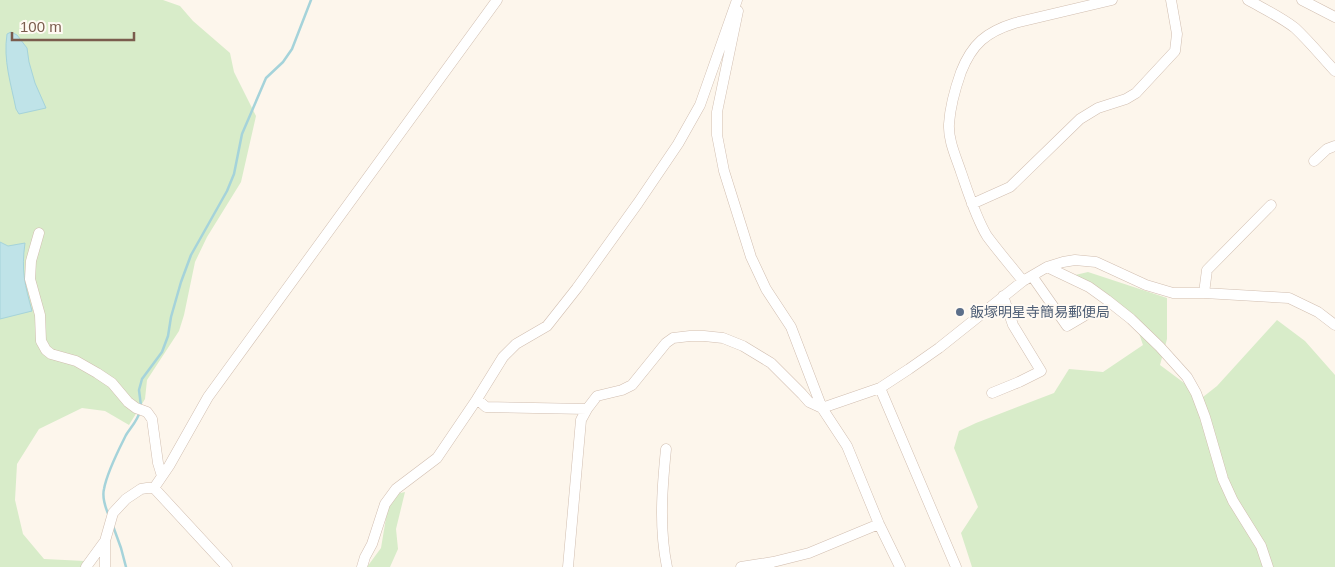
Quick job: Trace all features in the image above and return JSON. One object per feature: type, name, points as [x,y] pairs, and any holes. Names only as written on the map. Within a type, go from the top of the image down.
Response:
[{"type":"street","points":[[154,488],[208,397],[497,0]]},
{"type":"street","points":[[362,567],[372,544],[385,504],[396,489],[437,458],[478,399],[503,357],[516,344],[547,326],[578,288],[678,144],[700,105],[726,28],[738,0]]},
{"type":"street","points":[[738,0],[717,112],[717,134],[724,172],[751,257],[766,289],[791,327],[822,408],[847,446],[879,524],[900,567]]},
{"type":"street","points":[[1084,316],[1067,326],[1027,278],[986,235],[972,204],[951,142],[948,125],[955,88],[963,68],[978,42],[988,34],[1004,26],[1112,0]]},
{"type":"street","points":[[972,204],[1010,187],[1080,119],[1098,108],[1126,99],[1136,93],[1175,51],[1177,34],[1171,0]]},
{"type":"street","points":[[1248,0],[1294,28],[1335,71]]},
{"type":"street","points":[[1302,0],[1335,17]]},
{"type":"street","points":[[1314,161],[1327,149],[1335,146]]},
{"type":"street","points":[[1204,293],[1207,270],[1271,205]]},
{"type":"street","points":[[39,232],[31,262],[30,279],[40,315],[41,341],[46,350],[51,354],[76,361],[97,372],[112,383],[128,402],[136,408],[147,412],[152,419],[158,463],[162,476]]},
{"type":"street","points":[[568,567],[581,420],[597,396],[622,390],[632,385],[666,343],[673,338],[690,336],[723,338],[743,346],[771,363],[808,402],[822,408],[880,388],[939,348],[1027,278],[1047,267],[1075,260],[1096,262],[1146,284],[1173,293],[1289,298],[1318,312],[1335,325]]},
{"type":"street","points":[[1047,267],[1089,287],[1119,309],[1160,347],[1186,377],[1196,393],[1205,417],[1226,487],[1261,546],[1268,567]]},
{"type":"street","points":[[992,393],[1041,371],[1013,325],[1003,296]]},
{"type":"street","points":[[880,388],[956,567]]},
{"type":"street","points":[[478,399],[486,407],[587,409]]},
{"type":"street","points":[[666,449],[662,491],[662,526],[667,567]]},
{"type":"street","points":[[105,567],[105,541],[113,513],[126,499],[141,489],[154,488],[227,567]]},
{"type":"street","points":[[741,567],[809,554],[879,524]]},
{"type":"street","points":[[86,567],[105,541]]},
{"type":"green space","points":[[0,0],[163,0],[180,6],[193,21],[230,53],[234,72],[256,116],[241,182],[207,237],[195,262],[179,331],[147,380],[145,399],[129,425],[105,411],[82,408],[39,429],[17,464],[15,500],[23,534],[44,559],[85,561],[81,567],[0,567]]},
{"type":"green space","points":[[1088,272],[1167,298],[1167,339],[1160,365],[1203,397],[1217,386],[1277,320],[1305,341],[1335,375],[1335,567],[972,567],[961,533],[978,507],[954,448],[959,431],[1054,393],[1069,369],[1103,372],[1143,345],[1133,316],[1071,276]]},
{"type":"green space","points":[[405,492],[396,529],[398,549],[390,567],[367,567],[381,548],[388,506],[396,494]]},
{"type":"water","points":[[11,32],[17,35],[27,48],[35,83],[46,108],[19,114],[16,109],[6,53],[7,34]]},
{"type":"water","points":[[0,242],[8,246],[25,243],[24,278],[32,311],[0,319]]},
{"type":"waterway","points":[[141,406],[139,390],[142,379],[162,352],[168,336],[171,317],[181,282],[191,255],[227,191],[234,174],[242,134],[266,78],[283,62],[292,49],[311,0]]},
{"type":"waterway","points":[[109,516],[104,496],[105,482],[126,435],[140,411]]},
{"type":"waterway","points":[[113,526],[126,567]]},
{"type":"place","name":"飯塚明星寺簡易郵便局","points":[[960,312]]}]
